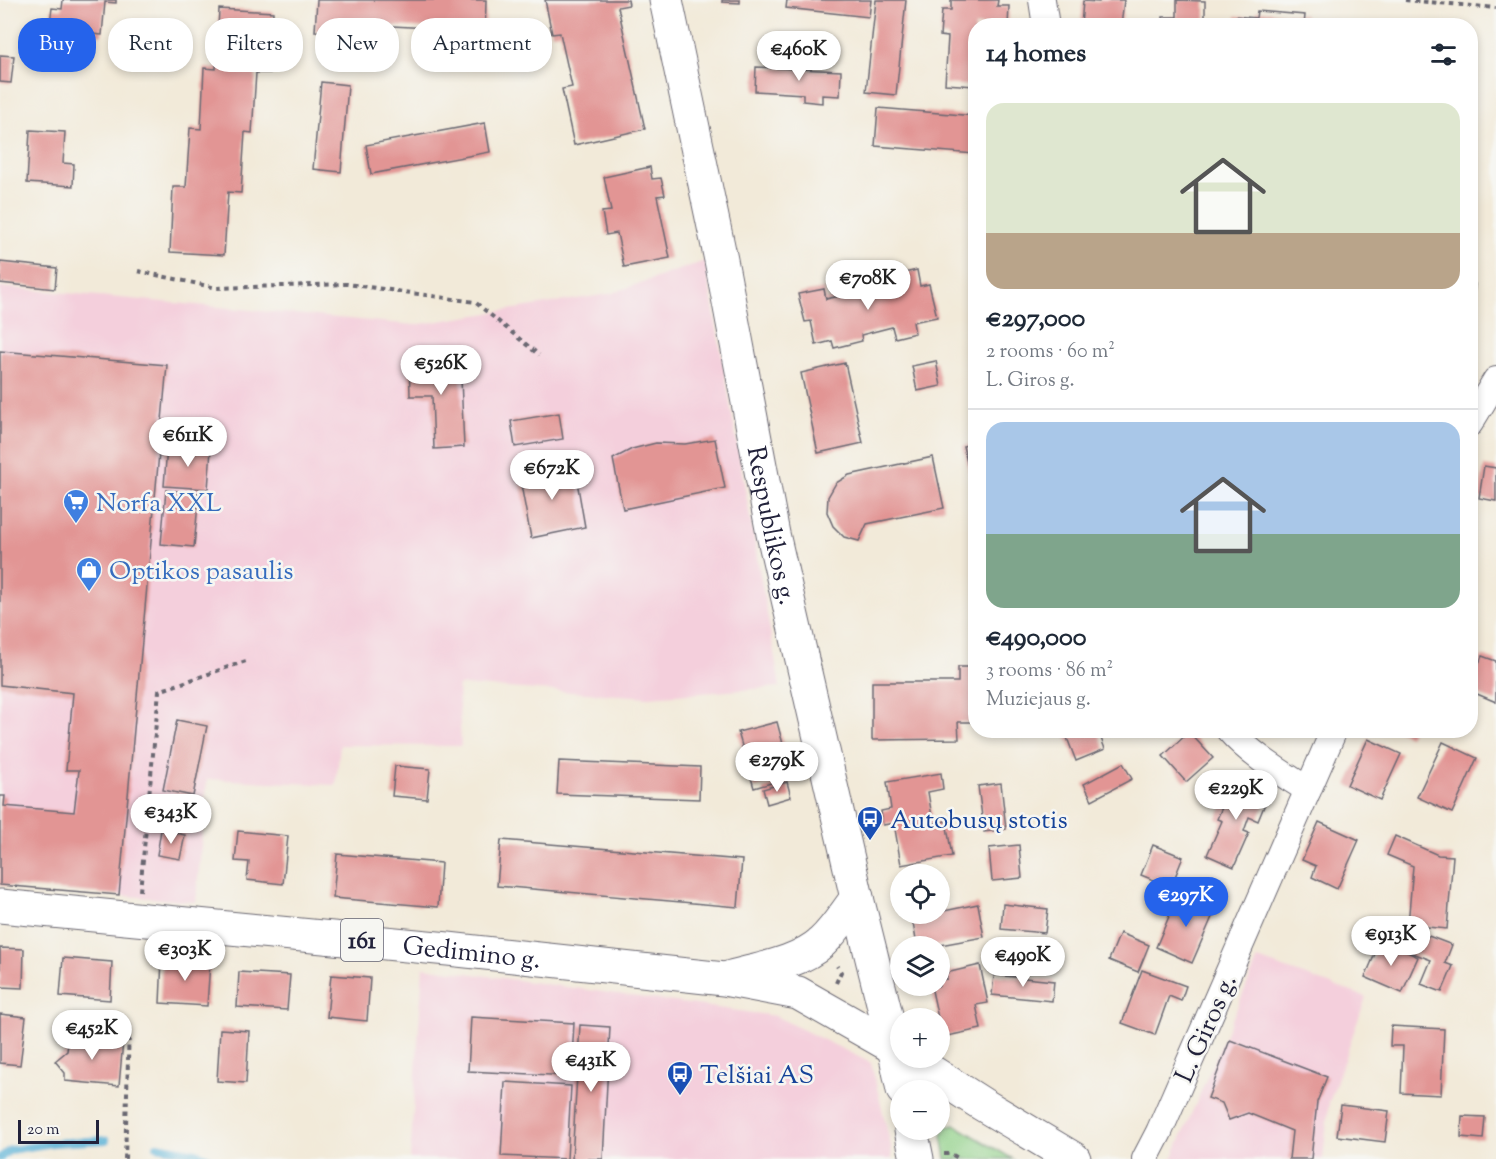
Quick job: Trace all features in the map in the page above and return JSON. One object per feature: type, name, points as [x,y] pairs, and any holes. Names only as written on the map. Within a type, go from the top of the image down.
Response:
[{"type":"main road","name":"Respublikos g.","points":[[666,0],[721,260],[773,534],[857,897],[890,1013]]},
{"type":"main road","points":[[724,979],[790,962],[820,944],[831,933],[857,897]]},
{"type":"main road","name":"Gedimino g.","points":[[0,906],[448,949],[724,979],[798,993],[890,1046]]},
{"type":"main road","name":"Gedimino g.","points":[[926,1068],[1074,1159]]},
{"type":"main road","points":[[913,1140],[917,1159]]},
{"type":"street","points":[[1042,0],[1045,18]]},
{"type":"street","points":[[1478,410],[1496,380]]},
{"type":"street","points":[[1236,738],[1275,769],[1308,790]]},
{"type":"street","name":"L. Giros g.","points":[[1145,1159],[1159,1132],[1331,738]]},
{"type":"path","points":[[1405,0],[1496,8]]},
{"type":"path","points":[[138,270],[217,288],[347,284],[475,302],[539,355]]},
{"type":"path","points":[[138,919],[159,691],[246,661]]},
{"type":"path","points":[[126,1159],[129,1028]]},
{"type":"shaded area","points":[[705,261],[780,687],[649,697],[458,685],[461,746],[340,745],[336,785],[207,779],[196,902],[0,885],[0,287],[414,325],[609,294]]},
{"type":"shaded area","points":[[1258,959],[1366,997],[1329,1103],[1323,1159],[1172,1159]]},
{"type":"shaded area","points":[[423,967],[775,1016],[871,1063],[891,1146],[892,1159],[410,1159]]},
{"type":"green space","points":[[955,1125],[1013,1159],[946,1159],[943,1140],[950,1140],[950,1126]]},
{"type":"building","points":[[63,0],[116,0],[116,3],[105,2],[102,35],[96,34],[96,18],[51,18],[52,8],[62,9]]},
{"type":"building","points":[[317,0],[486,0],[486,18],[411,18],[411,27],[399,26],[399,18],[316,18]]},
{"type":"building","points":[[545,0],[628,0],[629,5],[618,7],[645,129],[574,145],[562,89],[572,87],[560,33],[552,34],[552,18],[549,18]]},
{"type":"building","points":[[722,0],[740,0],[740,3],[722,2]]},
{"type":"building","points":[[787,0],[871,0],[869,17],[786,8]]},
{"type":"building","points":[[876,0],[906,0],[896,95],[866,92]]},
{"type":"building","points":[[951,0],[998,0],[997,6],[1009,6],[1008,18],[968,18],[968,86],[945,84],[948,37],[940,36],[942,10],[951,10]]},
{"type":"building","points":[[1100,0],[1124,0],[1122,18],[1082,18],[1083,1],[1099,2]]},
{"type":"building","points":[[1177,0],[1205,1],[1205,18],[1163,18],[1177,17]]},
{"type":"building","points":[[219,9],[273,12],[273,18],[219,18]]},
{"type":"building","points":[[1257,11],[1305,15],[1305,18],[1256,18]]},
{"type":"building","points":[[0,55],[14,56],[11,83],[0,82]]},
{"type":"building","points":[[756,67],[841,71],[840,96],[822,95],[822,103],[803,101],[803,94],[755,91]]},
{"type":"building","points":[[204,68],[205,72],[270,72],[256,73],[252,133],[245,132],[241,193],[228,192],[224,255],[170,252],[173,187],[186,187],[190,128],[201,129]]},
{"type":"building","points":[[321,82],[348,85],[341,172],[313,169]]},
{"type":"building","points":[[878,108],[968,115],[968,153],[875,146]]},
{"type":"building","points":[[485,123],[490,152],[371,174],[366,145]]},
{"type":"building","points":[[30,130],[65,132],[63,163],[74,164],[73,186],[27,183]]},
{"type":"building","points":[[650,167],[652,179],[661,178],[665,195],[657,196],[670,258],[624,267],[617,233],[606,235],[602,212],[611,211],[604,177]]},
{"type":"building","points":[[0,262],[57,268],[55,289],[0,283]]},
{"type":"building","points":[[917,270],[920,286],[929,284],[937,317],[913,322],[915,333],[895,338],[892,327],[861,335],[862,341],[834,348],[832,341],[816,345],[811,321],[805,322],[798,294],[824,289],[826,299],[898,283],[896,275]]},
{"type":"building","name":"Norfa XXL","points":[[0,351],[167,365],[119,895],[0,885],[0,796],[5,796],[4,806],[74,812],[79,770],[66,770],[73,693],[0,685]]},
{"type":"building","points":[[460,356],[464,447],[434,449],[432,396],[410,396],[409,358]]},
{"type":"building","points":[[936,361],[941,386],[917,391],[912,366]]},
{"type":"building","points":[[845,363],[863,443],[818,453],[801,373]]},
{"type":"building","points":[[559,413],[563,439],[515,447],[511,421]]},
{"type":"building","points":[[715,439],[725,488],[623,509],[613,459],[632,449],[656,443],[685,444]]},
{"type":"building","points":[[968,445],[968,466],[963,446]]},
{"type":"building","points":[[167,447],[211,450],[208,489],[164,486]]},
{"type":"building","points":[[933,457],[944,508],[867,524],[859,541],[844,537],[833,526],[827,512],[828,497],[836,483],[849,475]]},
{"type":"building","points":[[574,464],[585,527],[531,538],[519,474]]},
{"type":"building","points":[[1484,466],[1496,468],[1496,501],[1479,498]]},
{"type":"building","points":[[166,490],[199,493],[194,547],[161,544]]},
{"type":"building","points":[[1482,656],[1496,661],[1496,702],[1478,694],[1478,666]]},
{"type":"building","points":[[958,667],[968,667],[968,722],[958,722],[959,739],[872,740],[872,682],[958,682]]},
{"type":"building","points":[[177,720],[207,726],[193,796],[163,790]]},
{"type":"building","points":[[777,722],[792,777],[754,788],[738,732]]},
{"type":"building","points":[[1067,738],[1101,738],[1105,749],[1076,761]]},
{"type":"building","points":[[1182,738],[1195,738],[1213,758],[1186,782],[1163,756]]},
{"type":"building","points":[[1368,739],[1401,754],[1380,800],[1347,785]]},
{"type":"building","points":[[1443,742],[1477,758],[1452,813],[1417,797]]},
{"type":"building","points":[[559,761],[700,767],[699,799],[557,794]]},
{"type":"building","points":[[1123,763],[1132,779],[1092,800],[1084,784]]},
{"type":"building","points":[[395,766],[430,769],[427,799],[392,796]]},
{"type":"building","points":[[941,773],[943,789],[928,792],[933,823],[946,821],[952,856],[901,864],[894,823],[883,825],[881,811],[891,809],[887,782]]},
{"type":"building","points":[[1234,779],[1269,794],[1258,821],[1249,817],[1244,831],[1249,833],[1234,867],[1207,855],[1222,821],[1217,819]]},
{"type":"building","points":[[787,782],[791,797],[767,804],[763,789]]},
{"type":"building","points":[[1001,783],[1006,829],[984,832],[978,786]]},
{"type":"building","points":[[1319,822],[1359,840],[1337,889],[1312,877],[1316,866],[1302,860]]},
{"type":"building","points":[[161,830],[185,835],[180,859],[157,855]]},
{"type":"building","points":[[238,831],[288,836],[283,884],[247,880],[249,862],[235,861]]},
{"type":"building","points":[[1395,836],[1438,855],[1453,856],[1447,929],[1408,925],[1413,866],[1387,855]]},
{"type":"building","points":[[501,840],[742,860],[738,907],[497,886]]},
{"type":"building","points":[[1019,845],[1022,878],[992,881],[989,848]]},
{"type":"building","points":[[1153,845],[1183,857],[1171,887],[1141,875]]},
{"type":"building","points":[[337,854],[441,863],[438,907],[333,898]]},
{"type":"building","points":[[1179,893],[1216,908],[1192,963],[1156,947]]},
{"type":"building","points":[[978,904],[984,937],[950,943],[950,936],[915,936],[913,924],[950,924],[950,910]]},
{"type":"building","points":[[1003,904],[1048,909],[1045,933],[1001,929]]},
{"type":"building","points":[[1418,932],[1452,945],[1445,963],[1453,966],[1442,992],[1421,984],[1431,960],[1410,952]]},
{"type":"building","points":[[1120,933],[1149,945],[1138,972],[1109,960]]},
{"type":"building","points":[[1381,940],[1418,957],[1402,993],[1365,977]]},
{"type":"building","points":[[0,948],[24,949],[23,988],[0,987]]},
{"type":"building","points":[[63,958],[112,962],[110,1000],[60,996]]},
{"type":"building","points":[[162,959],[210,962],[207,1006],[160,1003]]},
{"type":"building","points":[[980,965],[988,1003],[976,1005],[981,1029],[950,1035],[950,1008],[936,1008],[933,996],[950,996],[950,972]]},
{"type":"building","points":[[1142,970],[1186,986],[1181,1001],[1169,996],[1155,1035],[1122,1023]]},
{"type":"building","points":[[239,972],[290,975],[287,1010],[237,1007]]},
{"type":"building","points":[[331,975],[370,978],[367,1021],[327,1017]]},
{"type":"building","points":[[994,975],[1054,981],[1052,1001],[992,995]]},
{"type":"building","points":[[0,1014],[26,1017],[20,1065],[0,1063]]},
{"type":"building","points":[[471,1017],[574,1023],[571,1076],[468,1071]]},
{"type":"building","points":[[580,1025],[610,1027],[603,1159],[572,1159]]},
{"type":"building","points":[[1391,1026],[1444,1029],[1441,1095],[1401,1093],[1403,1046],[1390,1046]]},
{"type":"building","points":[[220,1029],[249,1031],[246,1083],[217,1081]]},
{"type":"building","points":[[69,1035],[123,1041],[119,1086],[65,1081],[65,1073],[55,1061],[67,1051]]},
{"type":"building","points":[[1230,1040],[1327,1077],[1317,1102],[1311,1159],[1289,1159],[1292,1131],[1248,1113],[1229,1120],[1222,1103],[1208,1098]]},
{"type":"building","points":[[505,1082],[571,1086],[567,1159],[501,1156]]},
{"type":"building","points":[[1341,1105],[1389,1111],[1385,1142],[1337,1136]]},
{"type":"building","points":[[1462,1116],[1485,1117],[1483,1139],[1461,1137]]},
{"type":"waterway","points":[[0,1158],[10,1150],[53,1143],[106,1140]]},
{"type":"waterway","points":[[157,1146],[196,1153],[211,1159]]},
{"type":"place","name":"Norfa XXL","points":[[76,525]]},
{"type":"place","name":"Optikos pasaulis","points":[[89,593]]},
{"type":"place","name":"Autobusų stotis","points":[[870,842]]},
{"type":"place","name":"Telšiai AS","points":[[680,1097]]}]
